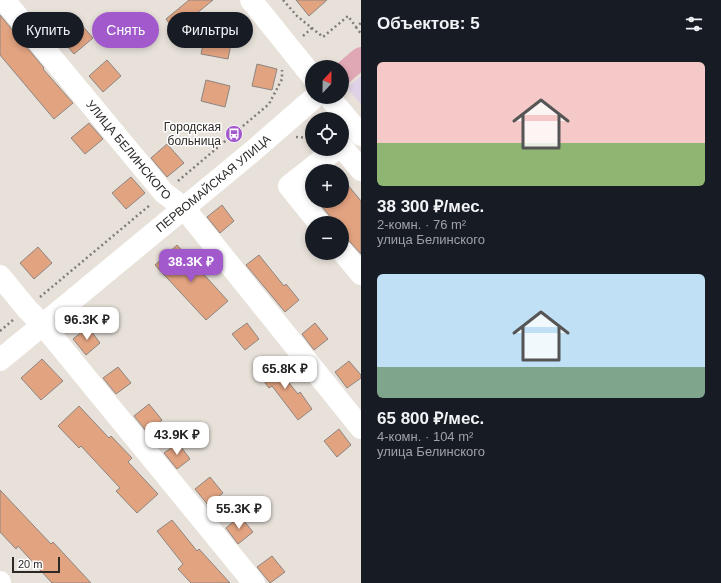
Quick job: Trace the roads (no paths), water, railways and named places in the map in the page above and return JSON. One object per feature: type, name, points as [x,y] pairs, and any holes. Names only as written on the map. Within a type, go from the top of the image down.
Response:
[{"type":"main road","points":[[349,68],[361,58]]},
{"type":"street","name":"УЛИЦА БЕЛИНСКОГО","points":[[4,0],[164,194],[184,208],[361,428]]},
{"type":"street","points":[[251,0],[305,67]]},
{"type":"street","name":"ПЕРВОМАЙСКАЯ УЛИЦА","points":[[0,360],[253,151],[307,104]]},
{"type":"street","points":[[333,104],[351,140],[361,170]]},
{"type":"street","points":[[313,216],[289,186],[327,156]]},
{"type":"street","points":[[349,259],[361,274]]},
{"type":"street","points":[[0,276],[27,309],[43,324],[254,583]]},
{"type":"place","name":"Городская больница","points":[[234,134]]}]
